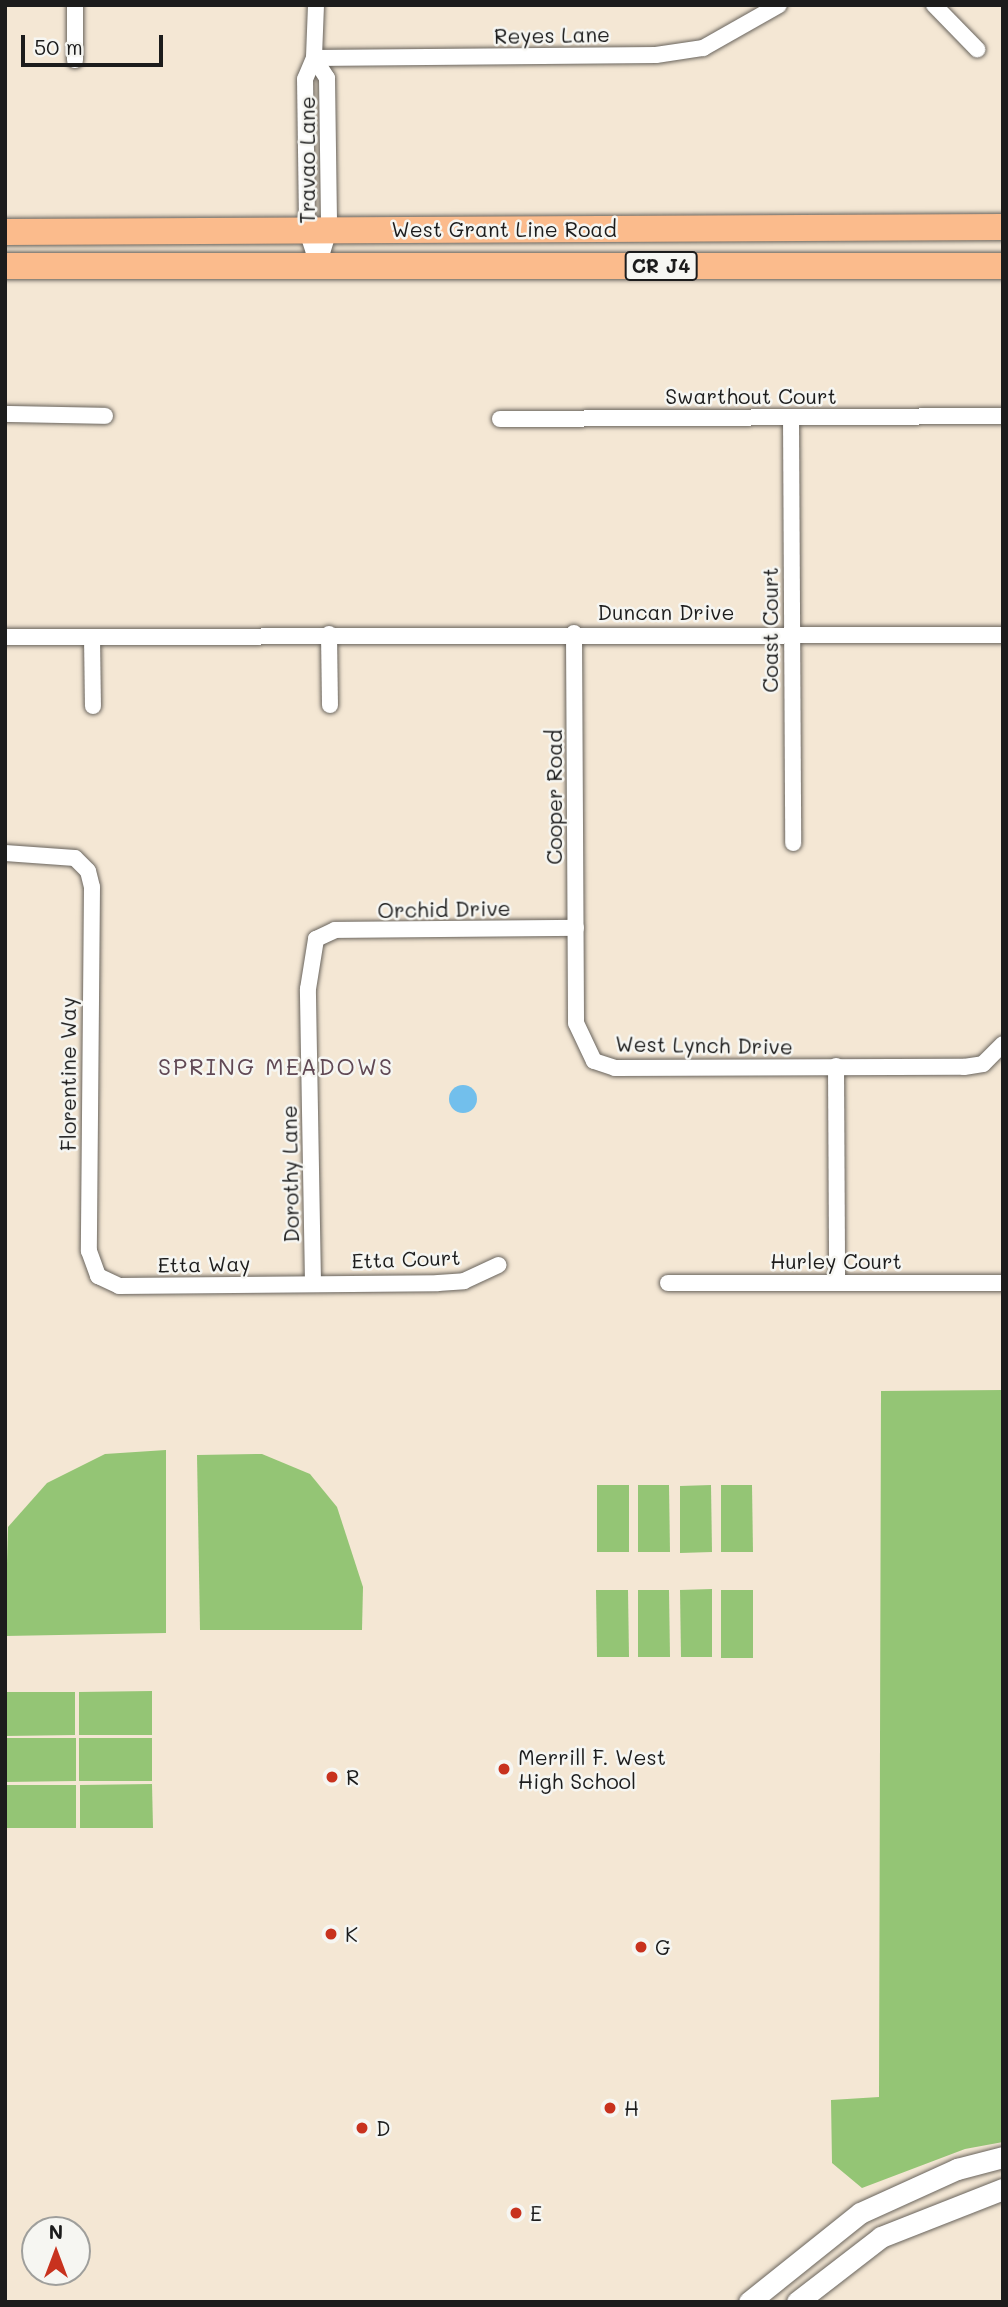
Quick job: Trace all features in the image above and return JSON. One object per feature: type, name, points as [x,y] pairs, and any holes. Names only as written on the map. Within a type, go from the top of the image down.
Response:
[{"type":"main road","name":"West Grant Line Road","points":[[5,232],[1003,227]]},
{"type":"main road","name":"West Grant Line Road","points":[[5,266],[1003,266]]},
{"type":"street","points":[[75,5],[75,60]]},
{"type":"street","name":"Travao Lane","points":[[316,5],[314,58],[305,79],[318,231]]},
{"type":"street","name":"Reyes Lane","points":[[314,58],[656,55],[703,48],[779,5]]},
{"type":"street","points":[[934,5],[977,49]]},
{"type":"street","name":"Travao Lane","points":[[314,58],[327,78],[318,265]]},
{"type":"street","points":[[5,415],[105,416]]},
{"type":"street","name":"Swarthout Court","points":[[500,419],[1003,416]]},
{"type":"street","name":"Coast Court","points":[[791,417],[793,844]]},
{"type":"street","points":[[329,634],[330,705]]},
{"type":"street","name":"Cooper Road","points":[[574,634],[576,960]]},
{"type":"street","name":"Duncan Drive","points":[[5,636],[1003,635]]},
{"type":"street","points":[[92,637],[93,706]]},
{"type":"street","name":"Florentine Way","points":[[5,853],[51,853],[75,858],[88,871],[89,1251],[98,1276]]},
{"type":"street","name":"Orchid Drive","points":[[316,939],[335,930],[576,928]]},
{"type":"street","name":"Dorothy Lane","points":[[313,1283],[308,989],[316,939]]},
{"type":"street","name":"West Lynch Drive","points":[[576,960],[576,1023],[594,1061],[615,1068],[964,1067],[983,1064],[1003,1044]]},
{"type":"street","points":[[836,1066],[837,1281]]},
{"type":"street","name":"Etta Court","points":[[313,1283],[464,1281],[498,1265]]},
{"type":"street","name":"Etta Way","points":[[98,1276],[119,1286],[313,1283]]},
{"type":"street","name":"Hurley Court","points":[[668,1283],[1003,1283]]},
{"type":"street","points":[[749,2302],[860,2213],[957,2169],[1003,2157]]},
{"type":"street","points":[[797,2302],[881,2237],[1003,2189]]},
{"type":"green space","points":[[1003,1390],[1003,2142],[965,2149],[862,2188],[832,2163],[831,2100],[879,2097],[881,1391]]},
{"type":"green space","points":[[166,1450],[166,1633],[5,1636],[8,1527],[47,1483],[105,1454]]},
{"type":"green space","points":[[262,1454],[310,1474],[337,1507],[363,1587],[362,1630],[200,1630],[197,1455]]},
{"type":"green space","points":[[597,1485],[629,1485],[629,1552],[597,1552]]},
{"type":"green space","points":[[638,1485],[669,1485],[670,1552],[638,1552]]},
{"type":"green space","points":[[711,1485],[712,1552],[680,1553],[680,1486]]},
{"type":"green space","points":[[721,1485],[752,1485],[753,1552],[721,1552]]},
{"type":"green space","points":[[712,1589],[712,1657],[681,1657],[680,1590]]},
{"type":"green space","points":[[596,1590],[628,1590],[629,1657],[597,1657]]},
{"type":"green space","points":[[638,1590],[669,1590],[670,1657],[638,1657]]},
{"type":"green space","points":[[721,1590],[753,1590],[753,1658],[721,1658]]},
{"type":"green space","points":[[152,1691],[152,1735],[79,1735],[79,1692]]},
{"type":"green space","points":[[5,1692],[75,1692],[75,1735],[5,1736]]},
{"type":"green space","points":[[5,1738],[76,1738],[76,1781],[5,1782]]},
{"type":"green space","points":[[79,1738],[152,1738],[152,1781],[79,1781]]},
{"type":"green space","points":[[152,1784],[153,1828],[80,1828],[80,1785]]},
{"type":"green space","points":[[5,1785],[76,1785],[76,1828],[5,1828]]},
{"type":"water","points":[[463,1085],[473,1089],[477,1099],[473,1109],[463,1113],[453,1109],[449,1099],[453,1089]]},
{"type":"place","name":"Merrill F. West High School","points":[[504,1769]]},
{"type":"place","name":"R","points":[[332,1777]]},
{"type":"place","name":"K","points":[[331,1934]]},
{"type":"place","name":"G","points":[[641,1947]]},
{"type":"place","name":"H","points":[[610,2108]]},
{"type":"place","name":"D","points":[[362,2128]]},
{"type":"place","name":"E","points":[[516,2213]]},
{"type":"district","name":"SPRING MEADOWS","points":[[276,1066]]}]
